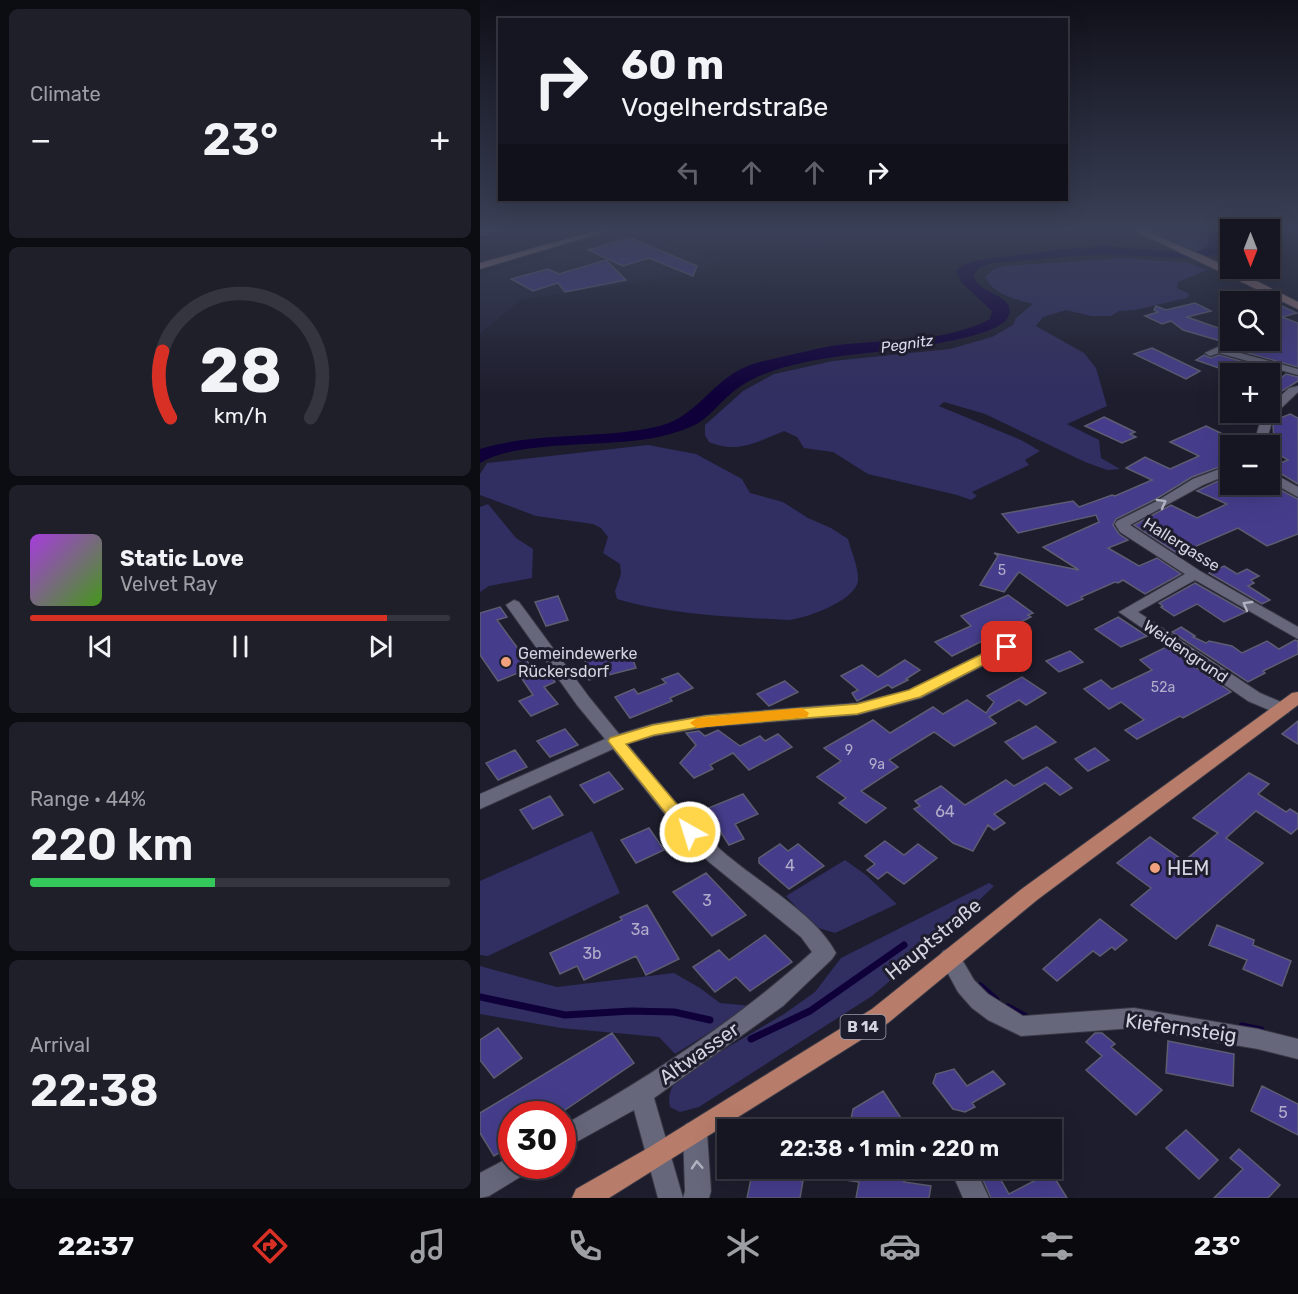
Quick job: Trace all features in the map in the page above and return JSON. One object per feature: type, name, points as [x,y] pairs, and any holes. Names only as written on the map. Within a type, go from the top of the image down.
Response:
[{"type":"main road","points":[[1255,284],[1298,306]]},
{"type":"main road","name":"Hauptstraße","points":[[585,1198],[657,1156],[880,1016],[1030,894],[1298,697]]},
{"type":"street","points":[[1210,353],[1218,350],[1298,372]]},
{"type":"street","points":[[1262,435],[1268,414],[1293,390],[1298,389]]},
{"type":"street","name":"Hallergasse","points":[[1220,473],[1198,482],[1162,504],[1122,524],[1125,529],[1195,574],[1298,634]]},
{"type":"street","points":[[1280,482],[1298,493]]},
{"type":"street","name":"Weidengrund","points":[[1195,574],[1127,612],[1254,698],[1282,709]]},
{"type":"street","points":[[514,605],[583,701],[616,741]]},
{"type":"street","points":[[480,802],[616,741],[653,730],[706,721],[857,709],[915,694],[1007,647]]},
{"type":"street","name":"Altwasser","points":[[576,1131],[640,1094],[775,999],[825,953],[808,931],[716,857],[690,832],[616,741]]},
{"type":"street","name":"Kiefernsteig","points":[[950,957],[966,986],[980,1001],[996,1013],[1021,1026],[1134,1018],[1258,1039],[1298,1049]]},
{"type":"street","points":[[640,1094],[670,1198]]},
{"type":"street","points":[[695,1132],[698,1191],[696,1198]]},
{"type":"street","points":[[480,1186],[498,1176]]},
{"type":"street","points":[[967,1179],[976,1198]]},
{"type":"shaded area","points":[[480,284],[625,284],[521,300],[480,334]]},
{"type":"shaded area","points":[[990,284],[1178,284],[1177,288],[1189,294],[1187,298],[1135,310],[1119,311],[1111,316],[1091,316],[1066,310],[1043,317],[1036,326],[1084,353],[1096,368],[1107,406],[1067,424],[1099,440],[1101,458],[1120,469],[1107,470],[1085,462],[985,414],[944,402],[939,406],[1021,440],[1040,451],[1025,460],[1029,465],[972,492],[977,496],[971,500],[868,474],[833,452],[804,448],[797,437],[784,431],[738,447],[709,442],[705,435],[705,425],[743,391],[774,374],[833,361],[950,349],[992,337],[1013,325],[1016,318],[1033,304],[1006,295]]},
{"type":"shaded area","points":[[648,445],[696,454],[742,479],[750,493],[783,502],[848,539],[857,571],[858,581],[855,588],[840,602],[807,616],[789,620],[659,609],[617,599],[615,591],[621,574],[620,564],[603,553],[608,537],[601,528],[593,524],[536,516],[480,495],[480,474],[487,463]]},
{"type":"shaded area","points":[[488,504],[516,538],[533,549],[532,578],[489,586],[480,592],[480,507]]},
{"type":"shaded area","points":[[592,831],[620,893],[488,956],[480,955],[480,881]]},
{"type":"shaded area","points":[[845,860],[866,875],[897,904],[835,933],[815,927],[786,896]]},
{"type":"shaded area","points":[[989,883],[994,886],[935,943],[872,996],[699,1107],[680,1112],[670,1107],[671,1090],[681,1075],[784,1014],[815,992],[841,958]]},
{"type":"shaded area","points":[[480,966],[557,987],[674,973],[720,1003],[752,1006],[675,1054],[659,1037],[561,1028],[480,1014]]},
{"type":"water","name":"Pegnitz","points":[[963,284],[978,284],[1001,298],[1009,308],[1009,315],[1001,324],[960,339],[815,360],[774,370],[738,388],[699,422],[670,434],[638,440],[517,450],[497,455],[480,463],[480,449],[502,443],[616,433],[672,422],[693,408],[730,375],[757,363],[831,346],[935,336],[973,327],[990,319],[992,311]]},
{"type":"building","points":[[520,284],[555,284],[533,291]]},
{"type":"building","points":[[559,284],[606,284],[565,292]]},
{"type":"building","points":[[1195,303],[1211,311],[1187,317],[1220,329],[1220,341],[1183,330],[1171,321],[1162,324],[1145,316],[1158,312],[1154,310],[1156,306],[1166,310]]},
{"type":"building","points":[[1280,305],[1297,313],[1282,317],[1298,323],[1298,367],[1241,351],[1280,351]]},
{"type":"building","points":[[1152,348],[1200,371],[1186,379],[1134,354]]},
{"type":"building","points":[[1204,355],[1211,358],[1219,355],[1248,363],[1220,363],[1220,368],[1196,360]]},
{"type":"building","points":[[1286,374],[1298,377],[1298,381],[1282,391],[1280,390],[1280,379]]},
{"type":"building","points":[[1290,414],[1298,418],[1298,484],[1280,473],[1280,463],[1288,460],[1280,455],[1280,435],[1274,435],[1274,423],[1280,423],[1280,418]]},
{"type":"building","points":[[1104,417],[1135,432],[1130,434],[1136,437],[1122,443],[1085,426]]},
{"type":"building","points":[[1206,426],[1225,435],[1220,435],[1220,467],[1192,477],[1156,499],[1116,519],[1113,525],[1119,534],[1128,540],[1108,548],[1139,566],[1157,558],[1181,574],[1145,594],[1123,580],[1115,582],[1067,606],[1019,572],[1004,592],[980,585],[998,556],[994,553],[1079,570],[1043,547],[1099,522],[1096,515],[1018,533],[1002,514],[1073,501],[1079,507],[1112,495],[1115,496],[1152,480],[1126,468],[1145,457],[1170,469],[1199,456],[1170,442]]},
{"type":"building","points":[[1218,481],[1220,482],[1220,495],[1280,495],[1280,490],[1298,499],[1298,534],[1267,546],[1238,528],[1178,554],[1134,525],[1171,505],[1197,518],[1227,504],[1197,491]]},
{"type":"building","points":[[1224,566],[1237,574],[1247,569],[1259,576],[1251,580],[1254,583],[1248,586],[1270,600],[1262,604],[1209,573]]},
{"type":"building","points":[[1195,583],[1246,612],[1224,622],[1197,604],[1174,616],[1161,607],[1163,606],[1159,603]]},
{"type":"building","points":[[1008,595],[1033,613],[1028,615],[1031,617],[952,656],[935,642],[971,626],[961,616]]},
{"type":"building","points":[[558,596],[568,620],[546,626],[535,602]]},
{"type":"building","points":[[500,607],[507,617],[497,620],[538,676],[548,672],[555,682],[544,687],[558,704],[531,716],[519,701],[533,695],[518,673],[498,681],[480,655],[480,613]]},
{"type":"building","points":[[1118,617],[1147,636],[1121,647],[1095,629]]},
{"type":"building","points":[[1181,627],[1195,636],[1193,637],[1206,643],[1209,641],[1232,646],[1242,653],[1267,641],[1279,649],[1295,640],[1298,641],[1298,654],[1263,671],[1265,673],[1248,682],[1172,632]]},
{"type":"building","points":[[1166,647],[1231,692],[1137,739],[1125,730],[1144,720],[1121,702],[1109,709],[1084,689],[1101,680],[1112,689],[1152,670],[1140,660]]},
{"type":"building","points":[[1070,651],[1083,662],[1059,672],[1046,661]]},
{"type":"building","points":[[597,654],[601,658],[609,655],[613,660],[632,657],[636,668],[589,680],[580,670],[587,666],[584,658]]},
{"type":"building","points":[[905,660],[920,670],[906,679],[908,680],[892,688],[888,685],[857,701],[852,693],[858,690],[841,676],[862,665],[878,677]]},
{"type":"building","points":[[678,673],[693,688],[670,698],[672,701],[630,718],[615,697],[634,689],[638,694],[666,683],[662,679]]},
{"type":"building","points":[[1022,677],[1046,693],[1026,705],[1019,700],[989,717],[996,723],[954,746],[934,732],[889,760],[898,767],[861,791],[886,808],[866,823],[839,803],[846,798],[817,777],[841,761],[824,748],[873,720],[890,733],[933,707],[943,714],[967,700],[986,713],[994,702],[987,696]]},
{"type":"building","points":[[785,681],[798,692],[769,706],[757,694]]},
{"type":"building","points":[[1298,721],[1298,744],[1282,734]]},
{"type":"building","points":[[1036,726],[1056,742],[1023,759],[1005,742]]},
{"type":"building","points":[[565,729],[578,745],[550,757],[537,741]]},
{"type":"building","points":[[718,730],[740,746],[760,736],[765,741],[778,734],[792,747],[749,770],[733,753],[710,765],[713,769],[694,778],[680,763],[696,745],[686,733],[699,731],[705,736]]},
{"type":"building","points":[[1095,748],[1109,760],[1088,771],[1075,759]]},
{"type":"building","points":[[515,750],[527,767],[498,780],[486,763]]},
{"type":"building","points":[[1047,767],[1072,788],[1060,795],[1045,783],[994,814],[1005,823],[994,830],[988,825],[973,851],[953,843],[914,809],[920,806],[915,801],[941,786],[965,805],[1006,780],[1014,786]]},
{"type":"building","points":[[609,772],[623,789],[594,803],[580,785]]},
{"type":"building","points":[[1249,773],[1269,784],[1258,794],[1286,812],[1290,809],[1298,814],[1298,828],[1291,834],[1256,811],[1226,838],[1263,863],[1176,939],[1131,905],[1151,888],[1117,863],[1150,837],[1184,861],[1218,833],[1193,818]]},
{"type":"building","points":[[743,794],[758,814],[735,824],[744,839],[729,845],[706,809]]},
{"type":"building","points":[[550,796],[563,815],[533,829],[520,810]]},
{"type":"building","points":[[649,828],[664,850],[636,863],[621,840]]},
{"type":"building","points":[[885,841],[904,855],[918,844],[937,858],[904,884],[887,872],[878,879],[867,870],[875,864],[865,856]]},
{"type":"building","points":[[780,844],[788,851],[798,844],[824,866],[789,889],[759,863],[759,858]]},
{"type":"building","points":[[706,873],[746,915],[712,936],[673,892]]},
{"type":"building","points":[[647,905],[679,959],[646,975],[636,956],[584,980],[577,966],[560,974],[550,953],[622,920],[620,917]]},
{"type":"building","points":[[1100,919],[1127,940],[1115,950],[1112,947],[1100,956],[1093,951],[1057,981],[1043,969]]},
{"type":"building","points":[[1217,925],[1254,940],[1253,945],[1291,961],[1282,986],[1243,969],[1247,960],[1209,945]]},
{"type":"building","points":[[765,935],[792,962],[750,991],[736,977],[715,992],[693,967],[719,950],[729,960]]},
{"type":"building","points":[[498,1028],[522,1058],[494,1078],[480,1060],[480,1040]]},
{"type":"building","points":[[612,1033],[634,1063],[576,1102],[500,1101]]},
{"type":"building","points":[[1095,1033],[1102,1033],[1115,1044],[1111,1047],[1162,1090],[1136,1115],[1086,1070],[1102,1056],[1086,1042]]},
{"type":"building","points":[[1168,1041],[1234,1054],[1233,1086],[1166,1073]]},
{"type":"building","points":[[954,1069],[967,1086],[993,1071],[1005,1084],[972,1103],[975,1107],[965,1112],[953,1109],[933,1083],[936,1074]]},
{"type":"building","points":[[1262,1086],[1298,1104],[1298,1135],[1251,1111]]},
{"type":"building","points":[[883,1091],[902,1119],[851,1119],[853,1109]]},
{"type":"building","points":[[498,1102],[498,1154],[494,1156],[480,1133],[480,1113]]},
{"type":"building","points":[[1186,1130],[1218,1160],[1199,1179],[1166,1148]]},
{"type":"building","points":[[1239,1149],[1280,1185],[1268,1198],[1214,1198],[1243,1169],[1230,1158]]},
{"type":"building","points":[[751,1179],[803,1181],[800,1198],[747,1198]]},
{"type":"building","points":[[838,1179],[905,1179],[904,1182],[931,1186],[929,1198],[856,1198],[859,1182]]},
{"type":"building","points":[[983,1179],[1000,1179],[1009,1194],[1038,1179],[1055,1179],[1067,1198],[991,1198]]},
{"type":"waterway","points":[[751,1039],[810,1011],[904,945]]},
{"type":"waterway","points":[[980,986],[996,1000]]},
{"type":"waterway","points":[[480,997],[565,1015],[631,1011],[674,1012],[710,1020]]},
{"type":"waterway","points":[[1008,1007],[1030,1019]]},
{"type":"waterway","points":[[1242,1026],[1261,1030]]},
{"type":"slow traffic","points":[[697,723],[802,713]]},
{"type":"place","name":"Gemeindewerke Rückersdorf","points":[[506,662]]},
{"type":"place","name":"HEM","points":[[1155,868]]},
{"type":"route","points":[[690,832],[616,741],[653,730],[706,721],[857,709],[915,694],[1007,647]]}]
